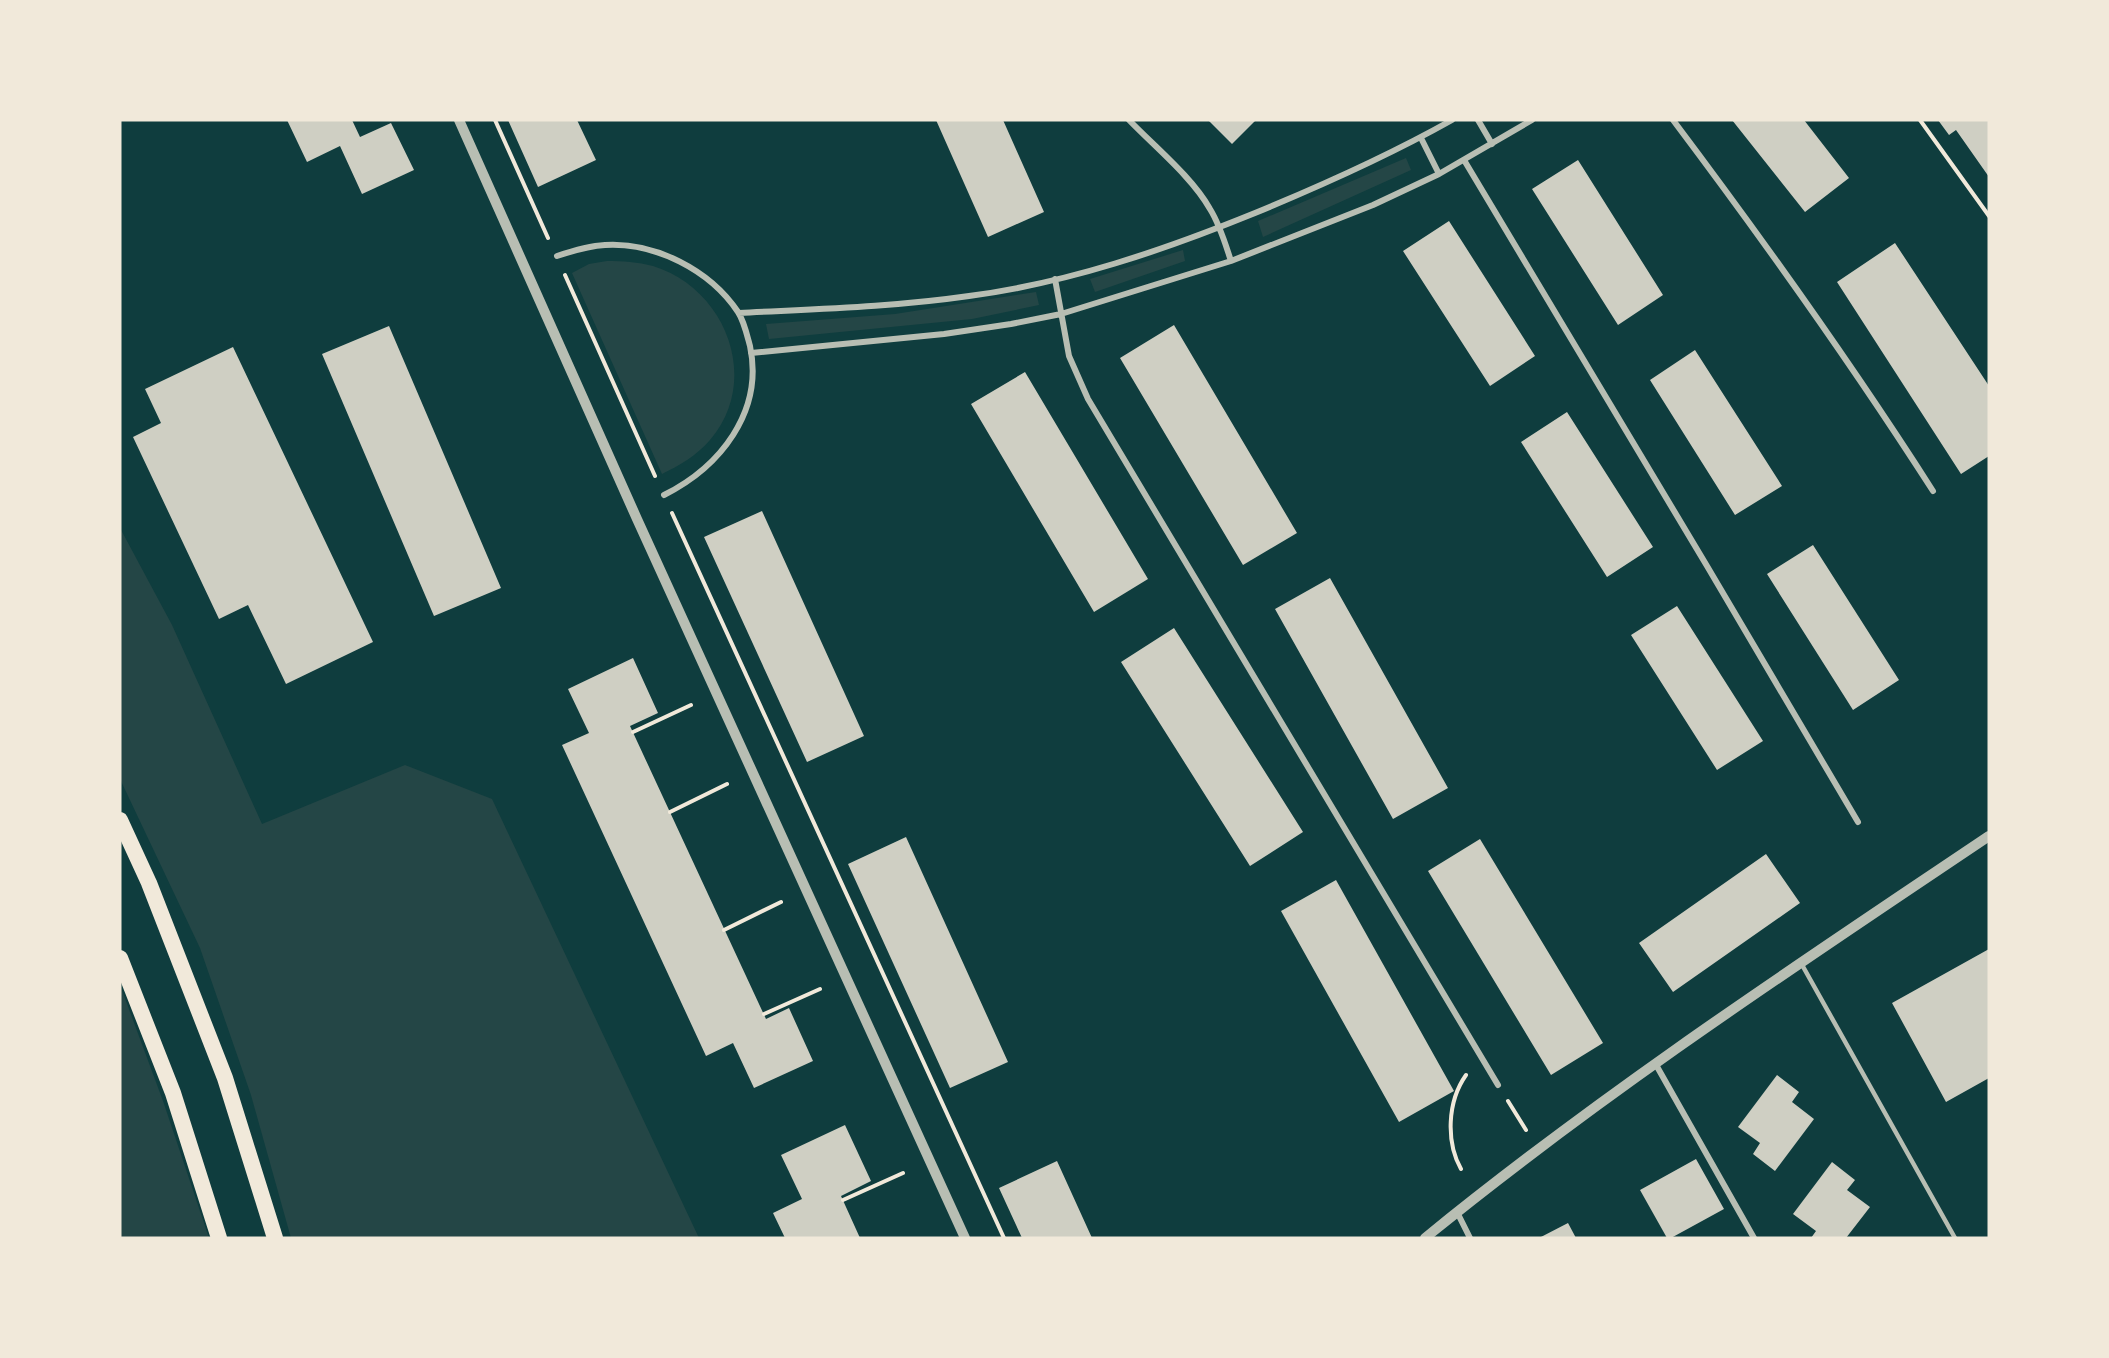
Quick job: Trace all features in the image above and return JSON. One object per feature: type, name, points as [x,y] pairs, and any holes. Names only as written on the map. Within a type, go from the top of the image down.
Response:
[{"type":"highway","points":[[120,820],[149,883],[225,1078],[275,1238]]},
{"type":"highway","points":[[120,958],[173,1093],[219,1238]]},
{"type":"street","points":[[459,120],[642,530],[965,1238]]},
{"type":"street","points":[[1129,120],[1184,176],[1209,207],[1220,228],[1231,261]]},
{"type":"street","points":[[739,313],[867,306],[969,296],[1097,269],[1220,228],[1318,187],[1452,120]]},
{"type":"street","points":[[1478,120],[1492,144]]},
{"type":"street","points":[[751,353],[944,334],[1061,314],[1231,261],[1373,205],[1439,174],[1532,120]]},
{"type":"street","points":[[1673,120],[1805,300],[1933,490]]},
{"type":"street","points":[[1420,138],[1439,174]]},
{"type":"street","points":[[1464,159],[1858,822]]},
{"type":"street","points":[[557,256],[585,247],[605,245],[647,249],[669,256],[706,279],[739,313],[747,333],[753,374],[749,398],[741,421],[729,442],[714,461],[697,476],[664,495]]},
{"type":"street","points":[[1055,279],[1069,356],[1088,399],[1498,1085]]},
{"type":"street","points":[[1425,1238],[1538,1149],[1655,1063],[1989,836]]},
{"type":"street","points":[[1655,1063],[1754,1238]]},
{"type":"street","points":[[1457,1212],[1470,1238]]},
{"type":"lane","points":[[1801,963],[1955,1238]]},
{"type":"path","points":[[495,120],[1004,1238]]},
{"type":"path","points":[[1920,120],[1989,216]]},
{"type":"path","points":[[633,732],[691,705]]},
{"type":"path","points":[[670,812],[727,784]]},
{"type":"path","points":[[724,930],[781,902]]},
{"type":"path","points":[[764,1014],[820,989]]},
{"type":"path","points":[[1461,1169],[1454,1157],[1450,1124],[1463,1078],[1470,1070]]},
{"type":"path","points":[[1498,1085],[1538,1149]]},
{"type":"path","points":[[843,1200],[903,1173]]},
{"type":"shaded area","points":[[1406,158],[1411,170],[1263,237],[1258,221]]},
{"type":"shaded area","points":[[1183,250],[1185,261],[1095,292],[1090,279]]},
{"type":"shaded area","points":[[607,261],[653,266],[678,277],[700,294],[716,315],[728,338],[734,364],[733,390],[725,416],[710,440],[699,451],[662,474],[572,273],[589,264]]},
{"type":"shaded area","points":[[1036,292],[1039,305],[972,319],[769,339],[766,324],[895,314]]},
{"type":"shaded area","points":[[120,528],[172,625],[262,824],[405,765],[492,799],[699,1238],[291,1238],[251,1095],[200,948],[120,779]]},
{"type":"shaded area","points":[[120,985],[163,1101],[209,1238],[120,1238]]},
{"type":"building","points":[[287,120],[352,120],[360,137],[391,123],[414,170],[362,194],[340,146],[307,162]]},
{"type":"building","points":[[508,120],[577,120],[596,160],[538,187]]},
{"type":"building","points":[[936,120],[1003,120],[1044,212],[988,237]]},
{"type":"building","points":[[1208,120],[1256,120],[1232,144]]},
{"type":"building","points":[[1732,120],[1804,120],[1849,178],[1805,212]]},
{"type":"building","points":[[1938,120],[1989,120],[1989,177],[1956,130],[1949,135]]},
{"type":"building","points":[[1578,160],[1663,295],[1618,325],[1532,189]]},
{"type":"building","points":[[1449,221],[1535,356],[1490,386],[1403,251]]},
{"type":"building","points":[[1895,243],[1989,386],[1989,456],[1961,474],[1837,282]]},
{"type":"building","points":[[1174,325],[1297,533],[1243,565],[1120,358]]},
{"type":"building","points":[[389,326],[501,588],[434,616],[322,354]]},
{"type":"building","points":[[233,347],[373,642],[286,684],[248,605],[219,619],[133,437],[161,423],[145,389]]},
{"type":"building","points":[[1695,350],[1782,486],[1735,515],[1650,380]]},
{"type":"building","points":[[1025,372],[1148,579],[1094,612],[971,404]]},
{"type":"building","points":[[1567,412],[1653,547],[1607,577],[1521,442]]},
{"type":"building","points":[[762,511],[864,736],[807,762],[704,537]]},
{"type":"building","points":[[1813,545],[1899,680],[1853,710],[1767,574]]},
{"type":"building","points":[[1330,578],[1448,788],[1393,819],[1275,609]]},
{"type":"building","points":[[1677,606],[1763,741],[1717,770],[1631,635]]},
{"type":"building","points":[[1174,628],[1303,832],[1250,866],[1121,662]]},
{"type":"building","points":[[633,658],[658,713],[630,726],[766,1019],[789,1008],[813,1061],[754,1088],[733,1043],[706,1056],[562,745],[589,733],[568,689]]},
{"type":"building","points":[[906,837],[1008,1062],[950,1088],[848,864]]},
{"type":"building","points":[[1480,839],[1603,1043],[1551,1075],[1428,871]]},
{"type":"building","points":[[1766,854],[1800,903],[1673,992],[1639,943]]},
{"type":"building","points":[[1336,880],[1454,1091],[1399,1122],[1281,911]]},
{"type":"building","points":[[1989,949],[1989,1078],[1946,1102],[1892,1003]]},
{"type":"building","points":[[1777,1075],[1799,1092],[1792,1102],[1814,1119],[1775,1171],[1753,1154],[1760,1143],[1738,1127]]},
{"type":"building","points":[[845,1125],[871,1181],[841,1196],[860,1238],[785,1238],[773,1213],[802,1199],[781,1155]]},
{"type":"building","points":[[1696,1159],[1724,1209],[1671,1238],[1667,1238],[1640,1190]]},
{"type":"building","points":[[1057,1161],[1092,1238],[1022,1238],[999,1188]]},
{"type":"building","points":[[1832,1162],[1855,1180],[1847,1190],[1870,1207],[1846,1238],[1811,1238],[1816,1231],[1793,1214]]},
{"type":"building","points":[[1568,1223],[1576,1238],[1539,1238]]}]
